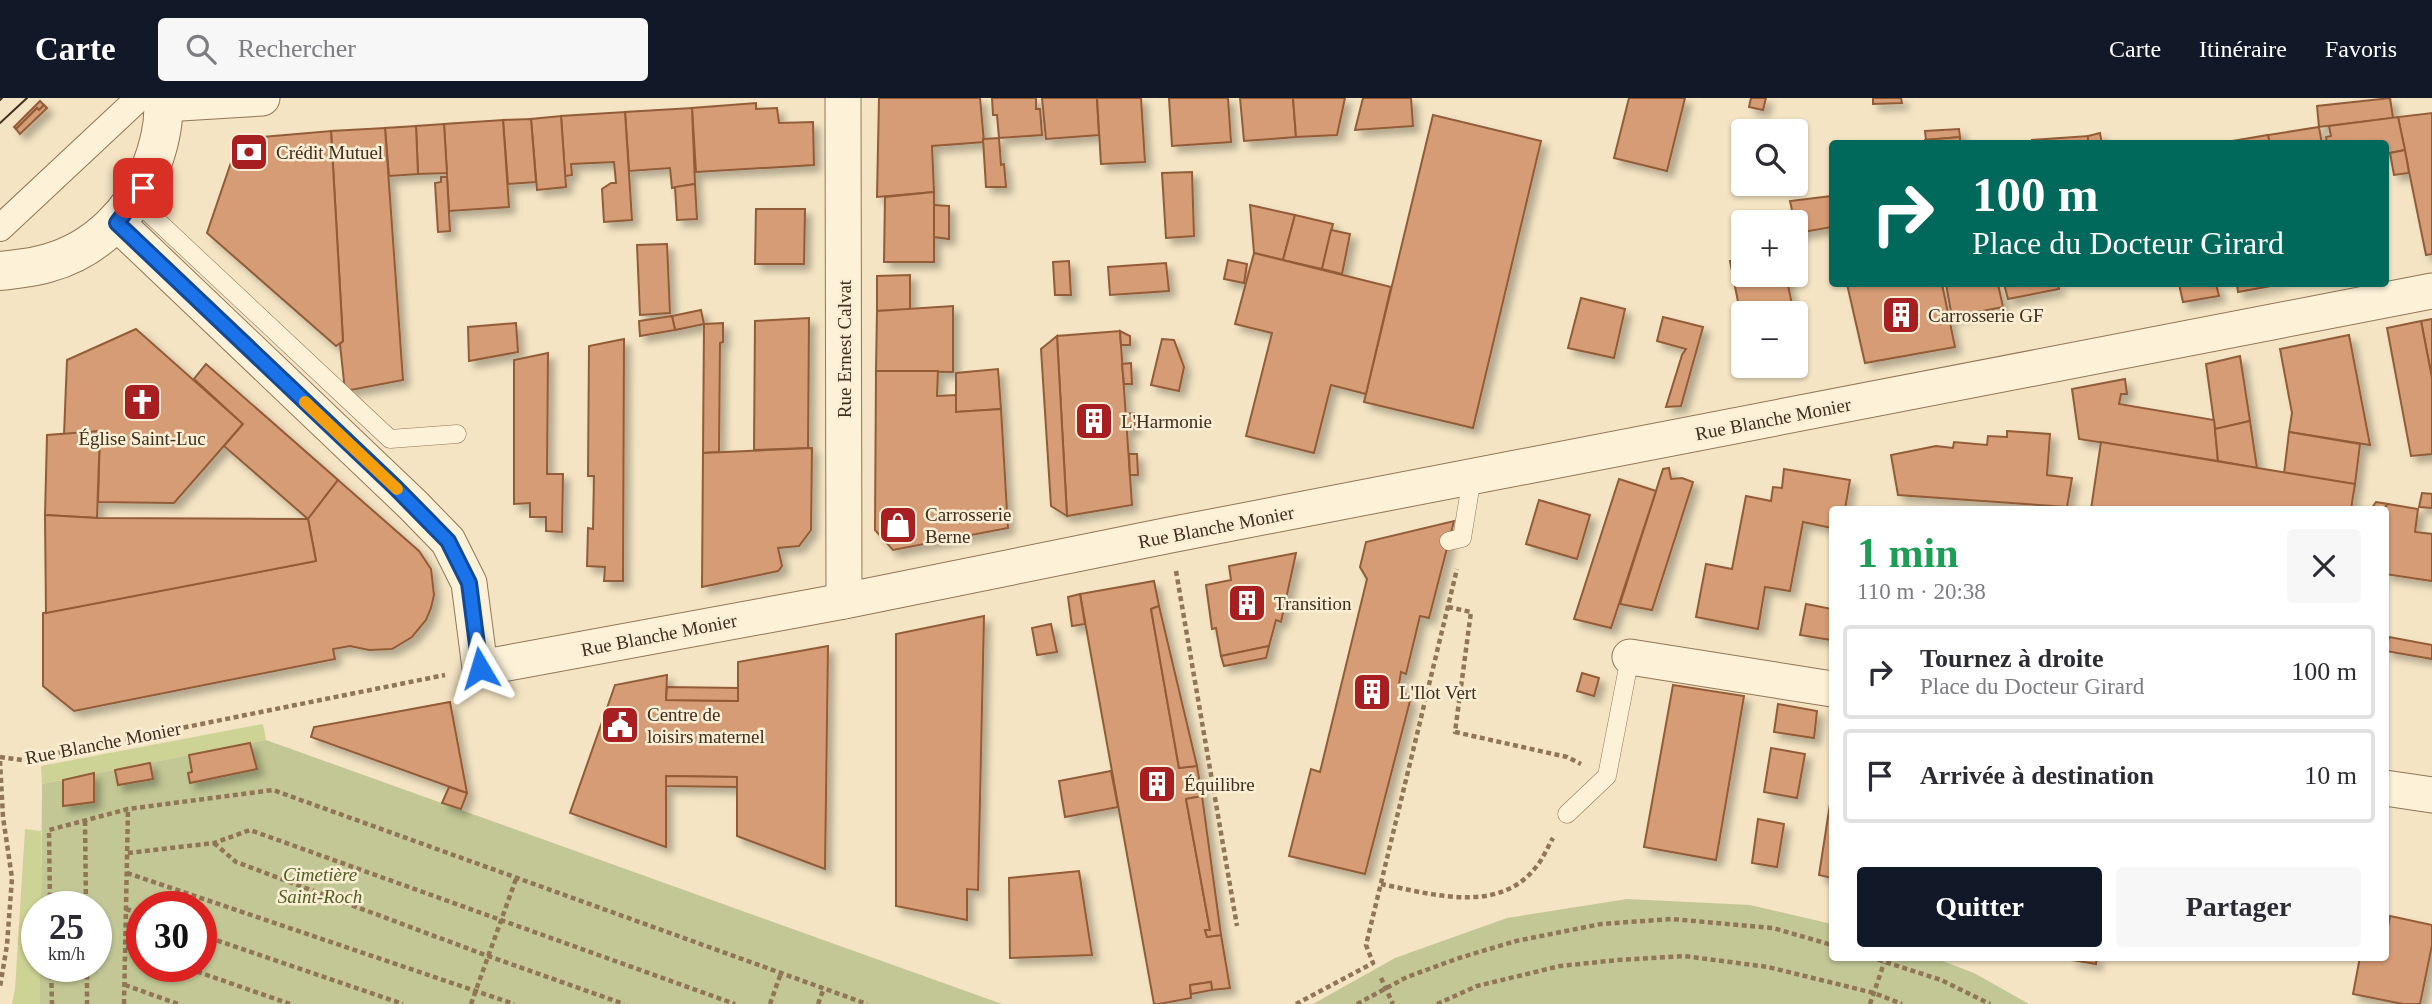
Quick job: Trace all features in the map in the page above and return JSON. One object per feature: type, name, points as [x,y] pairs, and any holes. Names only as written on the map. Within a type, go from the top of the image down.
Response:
[{"type":"street","points":[[0,228],[155,100],[262,98]]},
{"type":"street","name":"Rue Ernest Calvat","points":[[843,98],[844,600]]},
{"type":"street","points":[[0,271],[49,263],[86,247],[125,211],[143,188],[159,147],[155,100]]},
{"type":"street","points":[[125,211],[448,541],[469,583],[480,668]]},
{"type":"street","name":"Rue Blanche Monier","points":[[480,668],[844,600],[2432,291]]},
{"type":"street","points":[[1630,657],[1829,689]]},
{"type":"street","points":[[2389,789],[2432,795]]},
{"type":"lane","points":[[125,211],[390,439],[457,434]]},
{"type":"lane","points":[[1455,539],[1472,477]]},
{"type":"lane","points":[[1567,814],[1607,776],[1630,657]]},
{"type":"path","points":[[1170,535],[1237,926]]},
{"type":"path","points":[[1296,1004],[1373,962],[1367,945],[1448,607],[1455,539]]},
{"type":"path","points":[[1448,607],[1471,612],[1455,732],[1567,757],[1607,776]]},
{"type":"path","name":"Rue Blanche Monier","points":[[0,759],[22,760],[480,668]]},
{"type":"path","points":[[0,759],[3,817],[12,878],[7,945],[0,987]]},
{"type":"path","points":[[50,891],[49,830],[128,809],[273,790],[867,1004]]},
{"type":"path","points":[[127,891],[128,809]]},
{"type":"path","points":[[1381,884],[1444,896],[1488,897],[1520,883],[1536,868],[1567,814]]},
{"type":"path","points":[[85,821],[86,891]]},
{"type":"path","points":[[128,853],[214,843],[250,830],[735,1004]]},
{"type":"path","points":[[214,843],[236,862],[624,1004]]},
{"type":"path","points":[[127,873],[514,1004]]},
{"type":"path","points":[[471,1004],[516,879]]},
{"type":"path","points":[[1357,1004],[1407,976],[1516,941],[1601,924],[1672,919],[1773,928],[1829,944]]},
{"type":"path","points":[[217,940],[403,1004]]},
{"type":"path","points":[[124,1004],[126,947]]},
{"type":"path","points":[[1437,1004],[1477,986],[1560,966],[1684,956],[1768,967],[1874,993],[1902,1004]]},
{"type":"path","points":[[1879,961],[1941,980],[1990,1004]]},
{"type":"path","points":[[1870,1004],[1884,963]]},
{"type":"path","points":[[770,1004],[781,973]]},
{"type":"path","points":[[1381,978],[1393,1004]]},
{"type":"path","points":[[217,979],[290,1004]]},
{"type":"path","points":[[51,982],[52,1004]]},
{"type":"path","points":[[87,982],[87,1004]]},
{"type":"path","points":[[125,985],[178,1004]]},
{"type":"path","points":[[818,1004],[824,988]]},
{"type":"green space","points":[[263,724],[266,740],[42,784],[41,766]]},
{"type":"green space","name":"Cimetière Saint-Roch","points":[[266,740],[1002,1004],[40,1004],[40,982],[112,982],[112,891],[41,891],[42,784]]},
{"type":"green space","points":[[25,829],[41,831],[41,891],[21,891]]},
{"type":"green space","points":[[21,893],[21,982],[40,982],[40,1004],[12,1004]]},
{"type":"green space","points":[[1627,899],[1750,905],[1829,923],[1829,961],[1942,961],[1974,973],[2029,1004],[1313,1004],[1395,958],[1507,918]]},
{"type":"building","points":[[879,98],[980,98],[984,142],[932,146],[934,192],[877,197]]},
{"type":"building","points":[[992,98],[1036,98],[1036,109],[1040,109],[1042,135],[999,138]]},
{"type":"building","points":[[1042,98],[1097,98],[1099,135],[1046,139]]},
{"type":"building","points":[[1097,98],[1141,98],[1145,162],[1101,164]]},
{"type":"building","points":[[1169,98],[1228,98],[1231,142],[1172,146]]},
{"type":"building","points":[[1240,98],[1293,98],[1296,137],[1244,141]]},
{"type":"building","points":[[1293,98],[1345,98],[1337,135],[1296,137]]},
{"type":"building","points":[[1363,98],[1411,98],[1413,126],[1355,130]]},
{"type":"building","points":[[1629,98],[1685,98],[1667,171],[1614,158]]},
{"type":"building","points":[[1751,98],[1766,98],[1763,110],[1749,107]]},
{"type":"building","points":[[1873,98],[1901,98],[1902,103],[1873,104]]},
{"type":"building","points":[[2390,98],[2393,118],[2319,127],[2317,106]]},
{"type":"building","points":[[40,101],[44,105],[39,110],[37,108],[16,129],[14,127]]},
{"type":"building","points":[[756,103],[756,109],[777,108],[779,123],[813,122],[814,165],[696,172],[692,108]]},
{"type":"building","points":[[44,105],[47,108],[20,134],[16,129],[37,108],[39,110]]},
{"type":"building","points":[[692,108],[695,184],[672,188],[670,168],[629,171],[625,112]]},
{"type":"building","points":[[625,112],[632,220],[604,222],[602,189],[616,183],[614,162],[571,164],[572,175],[565,176],[561,116]]},
{"type":"building","points":[[2432,113],[2432,254],[2426,255],[2398,117]]},
{"type":"building","points":[[1433,115],[1541,141],[1473,428],[1364,402]]},
{"type":"building","points":[[561,116],[566,187],[537,190],[531,119]]},
{"type":"building","points":[[2398,117],[2405,150],[2389,153],[2389,140],[2326,140],[2326,137],[2331,136],[2329,126]]},
{"type":"building","points":[[531,119],[536,182],[508,184],[503,120]]},
{"type":"building","points":[[503,120],[509,207],[449,211],[444,124]]},
{"type":"building","points":[[444,124],[447,173],[418,174],[416,126]]},
{"type":"building","points":[[416,126],[418,174],[389,176],[385,128]]},
{"type":"building","points":[[2319,127],[2321,140],[2269,140],[2268,135]]},
{"type":"building","points":[[385,128],[403,380],[345,391],[340,344],[343,341],[331,131]]},
{"type":"building","points":[[1959,129],[1960,137],[1926,140],[1925,131]]},
{"type":"building","points":[[331,131],[343,341],[336,346],[207,233],[239,139]]},
{"type":"building","points":[[2100,133],[2101,140],[2088,140],[2088,136]]},
{"type":"building","points":[[2268,135],[2269,140],[2238,140]]},
{"type":"building","points":[[2088,136],[2088,140],[2032,140]]},
{"type":"building","points":[[1960,137],[1960,140],[1925,140]]},
{"type":"building","points":[[999,138],[1006,187],[986,187],[983,139]]},
{"type":"building","points":[[2405,150],[2409,173],[2394,175],[2390,153]]},
{"type":"building","points":[[1192,172],[1194,236],[1166,238],[1162,173]]},
{"type":"building","points":[[441,177],[447,177],[450,231],[438,232],[435,183],[441,182]]},
{"type":"building","points":[[695,184],[697,219],[677,220],[675,187]]},
{"type":"building","points":[[934,192],[934,262],[884,262],[885,197]]},
{"type":"building","points":[[1829,196],[1829,228],[1808,231],[1808,210],[1792,210],[1790,201]]},
{"type":"building","points":[[934,205],[949,206],[949,239],[934,237]]},
{"type":"building","points":[[1250,205],[1295,215],[1283,260],[1254,253]]},
{"type":"building","points":[[756,209],[805,209],[804,264],[755,264]]},
{"type":"building","points":[[1295,215],[1333,224],[1322,269],[1283,260]]},
{"type":"building","points":[[1331,230],[1350,234],[1342,274],[1322,269]]},
{"type":"building","points":[[667,244],[670,313],[640,315],[637,245]]},
{"type":"building","points":[[1254,253],[1391,287],[1366,394],[1331,385],[1314,453],[1246,436],[1272,333],[1235,324]]},
{"type":"building","points":[[1228,260],[1247,264],[1244,283],[1224,279]]},
{"type":"building","points":[[1069,261],[1071,295],[1055,295],[1053,262]]},
{"type":"building","points":[[1166,263],[1169,291],[1110,295],[1108,267]]},
{"type":"building","points":[[910,275],[910,310],[877,311],[877,276]]},
{"type":"building","points":[[1735,287],[1788,287],[1791,301],[1738,301]]},
{"type":"building","name":"Carrosserie GF","points":[[1848,287],[1943,287],[1955,347],[1865,363]]},
{"type":"building","points":[[1947,287],[1999,287],[2003,307],[1952,317]]},
{"type":"building","points":[[2005,287],[2059,287],[2059,289],[2008,299]]},
{"type":"building","points":[[2180,287],[2217,287],[2219,296],[2183,302]]},
{"type":"building","points":[[2237,287],[2266,287],[2238,292]]},
{"type":"building","points":[[1581,298],[1625,309],[1614,358],[1568,348]]},
{"type":"building","points":[[953,306],[953,372],[876,371],[877,311]]},
{"type":"building","points":[[701,310],[704,324],[675,330],[672,316]]},
{"type":"building","points":[[672,316],[675,330],[640,336],[639,321]]},
{"type":"building","points":[[1663,317],[1703,327],[1681,406],[1666,407],[1686,349],[1657,341]]},
{"type":"building","points":[[809,318],[808,448],[754,450],[755,321]]},
{"type":"building","points":[[2432,319],[2432,378],[2421,321]]},
{"type":"building","points":[[2421,321],[2432,378],[2432,454],[2411,456],[2387,328]]},
{"type":"building","points":[[516,323],[518,352],[469,361],[468,327]]},
{"type":"building","points":[[723,323],[723,342],[720,343],[719,452],[703,453],[704,324]]},
{"type":"building","name":"Église Saint-Luc","points":[[136,329],[243,424],[174,503],[98,502],[100,431],[64,435],[67,360]]},
{"type":"building","name":"L'Harmonie","points":[[1120,331],[1132,505],[1067,516],[1057,336]]},
{"type":"building","points":[[1120,331],[1130,336],[1130,345],[1121,345]]},
{"type":"building","points":[[2349,335],[2370,445],[2289,432],[2292,413],[2280,349]]},
{"type":"building","points":[[1057,336],[1067,516],[1051,506],[1041,349]]},
{"type":"building","points":[[624,339],[623,581],[604,581],[605,567],[587,566],[588,528],[593,529],[594,476],[588,476],[589,346]]},
{"type":"building","points":[[1162,339],[1174,340],[1184,367],[1179,391],[1151,385]]},
{"type":"building","points":[[548,353],[547,474],[563,474],[562,532],[546,531],[546,517],[530,517],[530,503],[514,504],[514,360]]},
{"type":"building","points":[[2240,356],[2250,421],[2215,429],[2206,364]]},
{"type":"building","points":[[1131,363],[1132,384],[1124,384],[1122,364]]},
{"type":"building","points":[[206,364],[338,480],[308,519],[224,446],[243,424],[194,379]]},
{"type":"building","points":[[998,369],[1001,409],[956,412],[956,373]]},
{"type":"building","points":[[876,371],[938,371],[937,396],[956,395],[956,412],[1001,409],[1008,528],[893,550],[875,530]]},
{"type":"building","points":[[2125,379],[2127,394],[2121,394],[2119,404],[2214,420],[2218,461],[2079,439],[2072,389]]},
{"type":"building","points":[[1134,413],[1135,429],[1127,429],[1126,414]]},
{"type":"building","points":[[2250,421],[2257,468],[2218,461],[2215,429]]},
{"type":"building","points":[[100,431],[97,518],[45,515],[47,435]]},
{"type":"building","points":[[2007,431],[2050,434],[2047,475],[2072,478],[2067,506],[1898,495],[1891,455],[1936,446],[1953,448],[1954,442],[1987,445],[1988,436],[2007,437]]},
{"type":"building","points":[[2289,432],[2360,444],[2355,484],[2284,474]]},
{"type":"building","points":[[2101,442],[2355,484],[2351,506],[2091,506]]},
{"type":"building","points":[[812,448],[811,530],[799,546],[778,548],[782,566],[778,571],[702,587],[703,453]]},
{"type":"building","points":[[1129,454],[1137,454],[1138,475],[1130,475]]},
{"type":"building","points":[[1669,468],[1671,479],[1682,478],[1693,482],[1652,610],[1620,604],[1663,469]]},
{"type":"building","points":[[1784,469],[1850,480],[1846,506],[1829,506],[1829,527],[1803,522],[1790,591],[1765,587],[1758,629],[1696,617],[1706,564],[1732,569],[1746,496],[1771,501],[1773,487],[1782,488]]},
{"type":"building","points":[[1619,479],[1656,491],[1611,628],[1574,619]]},
{"type":"building","points":[[338,480],[419,551],[431,569],[434,595],[431,608],[426,620],[412,637],[392,649],[369,650],[350,646],[333,649],[335,659],[74,711],[43,686],[43,613],[316,561],[308,519]]},
{"type":"building","points":[[2422,493],[2432,494],[2432,508],[2419,507]]},
{"type":"building","points":[[1539,500],[1590,515],[1577,559],[1526,544]]},
{"type":"building","points":[[2376,502],[2388,504],[2386,506],[2373,506]]},
{"type":"building","points":[[2388,504],[2418,509],[2415,532],[2432,534],[2432,581],[2389,575],[2389,506],[2386,506]]},
{"type":"building","points":[[45,515],[97,518],[308,519],[316,561],[46,613]]},
{"type":"building","name":"L'Ilot Vert","points":[[1454,521],[1429,618],[1420,616],[1406,674],[1401,672],[1399,684],[1410,701],[1365,874],[1289,856],[1311,769],[1320,772],[1367,579],[1360,567],[1366,542]]},
{"type":"building","name":"Transition","points":[[1296,553],[1281,622],[1276,620],[1269,646],[1221,656],[1216,628],[1212,629],[1206,585],[1231,580],[1229,566]]},
{"type":"building","name":"Équilibre","points":[[1154,581],[1159,606],[1151,609],[1179,768],[1197,766],[1202,796],[1186,799],[1210,930],[1205,930],[1207,937],[1221,935],[1230,988],[1212,990],[1211,982],[1190,985],[1191,998],[1159,1004],[1154,1004],[1080,594]]},
{"type":"building","points":[[1080,594],[1085,624],[1072,626],[1068,597]]},
{"type":"building","points":[[1806,604],[1829,608],[1829,640],[1800,635]]},
{"type":"building","points":[[1159,606],[1197,766],[1179,768],[1151,609]]},
{"type":"building","points":[[984,616],[978,890],[967,889],[967,920],[896,906],[896,634]]},
{"type":"building","points":[[1051,624],[1057,652],[1037,655],[1032,628]]},
{"type":"building","points":[[2389,637],[2432,645],[2432,659],[2389,652]]},
{"type":"building","points":[[828,646],[825,869],[737,836],[737,777],[666,776],[666,847],[570,813],[615,685],[667,675],[666,700],[738,701],[738,662]]},
{"type":"building","points":[[1269,646],[1266,658],[1224,666],[1221,656]]},
{"type":"building","points":[[1582,673],[1599,678],[1594,696],[1577,691]]},
{"type":"building","points":[[1673,685],[1744,696],[1716,860],[1644,847]]},
{"type":"building","points":[[667,687],[738,688],[738,701],[666,700]]},
{"type":"building","points":[[450,702],[467,793],[311,737],[314,727]]},
{"type":"building","points":[[1778,704],[1817,711],[1814,738],[1774,732]]},
{"type":"building","points":[[250,743],[257,769],[190,783],[188,773],[192,772],[189,755]]},
{"type":"building","points":[[1771,748],[1805,754],[1797,798],[1764,792]]},
{"type":"building","points":[[150,763],[153,779],[118,785],[115,770]]},
{"type":"building","points":[[1111,771],[1118,807],[1065,817],[1059,781]]},
{"type":"building","points":[[94,773],[94,802],[63,806],[63,780]]},
{"type":"building","points":[[666,776],[737,777],[737,787],[666,786]]},
{"type":"building","points":[[449,787],[467,793],[461,809],[442,803]]},
{"type":"building","points":[[1202,796],[1221,935],[1207,937],[1205,930],[1210,930],[1186,799]]},
{"type":"building","points":[[1829,810],[1829,877],[1819,875]]},
{"type":"building","points":[[1758,819],[1784,824],[1777,867],[1752,863]]},
{"type":"building","points":[[1079,871],[1092,955],[1010,958],[1009,878]]},
{"type":"building","points":[[2390,916],[2432,925],[2432,945],[2420,1004],[2403,1004],[2353,994],[2359,961],[2389,961]]},
{"type":"building","points":[[1211,982],[1212,990],[1191,994],[1190,985]]},
{"type":"tram line","points":[[0,123],[27,98]]},
{"type":"slow traffic","points":[[305,402],[397,489]]},
{"type":"place","name":"Crédit Mutuel","points":[[249,152]]},
{"type":"place","name":"Carrosserie GF","points":[[1901,315]]},
{"type":"place","name":"Église Saint-Luc","points":[[142,402]]},
{"type":"place","name":"L'Harmonie","points":[[1094,421]]},
{"type":"place","name":"Carrosserie Berne","points":[[898,525]]},
{"type":"place","name":"Transition","points":[[1247,603]]},
{"type":"place","name":"L'Ilot Vert","points":[[1372,692]]},
{"type":"place","name":"Centre de loisirs maternel","points":[[620,725]]},
{"type":"place","name":"Équilibre","points":[[1157,784]]},
{"type":"route","points":[[143,188],[117,223],[395,487],[448,541],[469,583],[480,668]]}]
